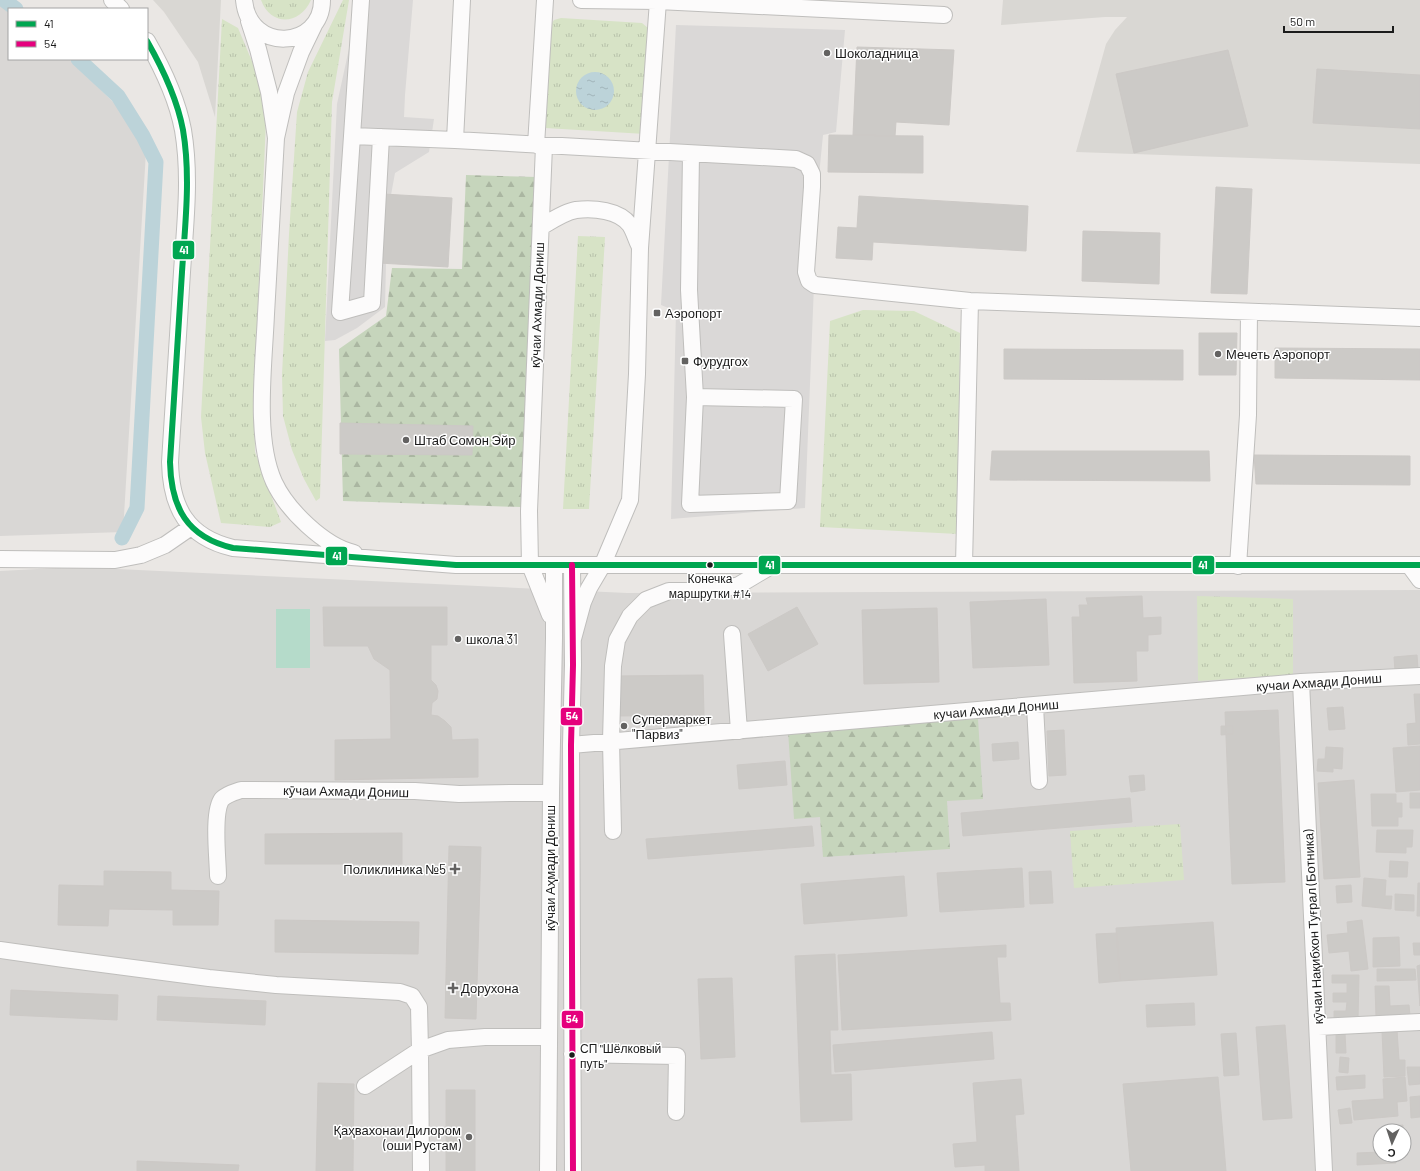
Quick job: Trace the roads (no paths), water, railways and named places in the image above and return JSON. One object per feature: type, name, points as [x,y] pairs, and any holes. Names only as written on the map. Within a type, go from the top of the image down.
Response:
[{"type":"street","points":[[112,0],[120,8]]},
{"type":"street","points":[[244,0],[245,9],[258,49],[269,92],[276,138]]},
{"type":"street","points":[[322,0],[320,14],[301,52],[286,93],[276,138],[262,390],[264,444],[274,482],[285,500],[297,515],[322,538],[348,552],[377,559]]},
{"type":"street","points":[[361,0],[340,312],[372,303],[381,137]]},
{"type":"street","points":[[455,140],[462,0]]},
{"type":"street","points":[[541,227],[540,146],[545,0]]},
{"type":"street","points":[[581,0],[658,1],[944,15]]},
{"type":"street","points":[[640,248],[658,1]]},
{"type":"street","points":[[249,21],[258,30],[268,36],[281,39],[293,38],[304,33],[314,25]]},
{"type":"street","points":[[148,43],[159,62],[176,102],[183,129],[186,151],[186,203],[170,462],[171,481],[174,498],[181,513],[191,527],[207,538],[223,546],[456,565],[1415,565],[1420,580]]},
{"type":"street","points":[[352,136],[455,140],[796,160],[807,164],[812,174],[806,272],[809,281],[815,285],[970,301],[1420,318]]},
{"type":"street","points":[[691,154],[689,290],[696,397],[690,504],[788,502],[794,399],[696,397]]},
{"type":"street","name":"кӯчаи Ахмади Дониш","points":[[554,638],[549,612],[530,565],[528,511],[541,227],[559,216],[576,210],[602,211],[618,214],[630,225],[640,248],[637,374],[630,500],[602,566],[589,588],[583,602],[573,639]]},
{"type":"street","points":[[964,566],[970,301]]},
{"type":"street","points":[[1238,566],[1248,415],[1249,312]]},
{"type":"street","points":[[0,559],[115,560],[141,555],[165,545],[191,527]]},
{"type":"street","points":[[572,565],[573,639],[571,745],[573,1171]]},
{"type":"street","name":"кӯчаи Аҳмади Дониш","points":[[548,1171],[554,566]]},
{"type":"street","points":[[613,831],[611,741],[613,666],[617,640],[630,616],[646,600],[669,591],[714,591],[739,585],[772,566]]},
{"type":"street","points":[[732,634],[739,731]]},
{"type":"street","name":"кучаи Ахмади Дониш","points":[[571,745],[1302,682],[1420,676]]},
{"type":"street","name":"кӯчаи Нақибхон Туғрал (Ботника)","points":[[1302,682],[1324,1171]]},
{"type":"street","points":[[1035,706],[1039,781]]},
{"type":"street","name":"кӯчаи Ахмади Дониш","points":[[218,876],[216,821],[218,809],[222,799],[231,793],[242,790],[415,791],[458,794],[551,794]]},
{"type":"street","points":[[0,950],[209,978],[276,985],[400,992],[412,996],[419,1006],[420,1171]]},
{"type":"street","points":[[1318,1027],[1420,1022]]},
{"type":"street","points":[[364,1086],[420,1050],[448,1040],[485,1037],[550,1037]]},
{"type":"street","points":[[572,1054],[677,1056],[676,1112]]},
{"type":"water","points":[[595,72],[608,78],[614,91],[608,104],[595,110],[582,104],[576,91],[582,78]]},
{"type":"waterway","points":[[4,0],[15,8]]},
{"type":"waterway","points":[[79,60],[118,96],[143,136],[156,162],[137,508],[122,538]]},
{"type":"place","name":"Шоколадница","points":[[827,53]]},
{"type":"place","name":"Аэропорт","points":[[657,313]]},
{"type":"place","name":"Мечеть Аэропорт","points":[[1218,354]]},
{"type":"place","name":"Фурудгох","points":[[685,361]]},
{"type":"place","name":"Штаб Сомон Эйр","points":[[406,440]]},
{"type":"place","name":"Конечка маршрутки #14","points":[[710,565]]},
{"type":"place","name":"школа 31","points":[[458,639]]},
{"type":"place","name":"Супермаркет \"Парвиз\"","points":[[624,726]]},
{"type":"place","name":"Поликлиника №5","points":[[455,869]]},
{"type":"place","name":"Дорухона","points":[[453,988]]},
{"type":"place","name":"СП \"Шёлковый путь\"","points":[[572,1055]]},
{"type":"place","name":"Қаҳвахонаи Дилором (оши Рустам)","points":[[469,1137]]}]
